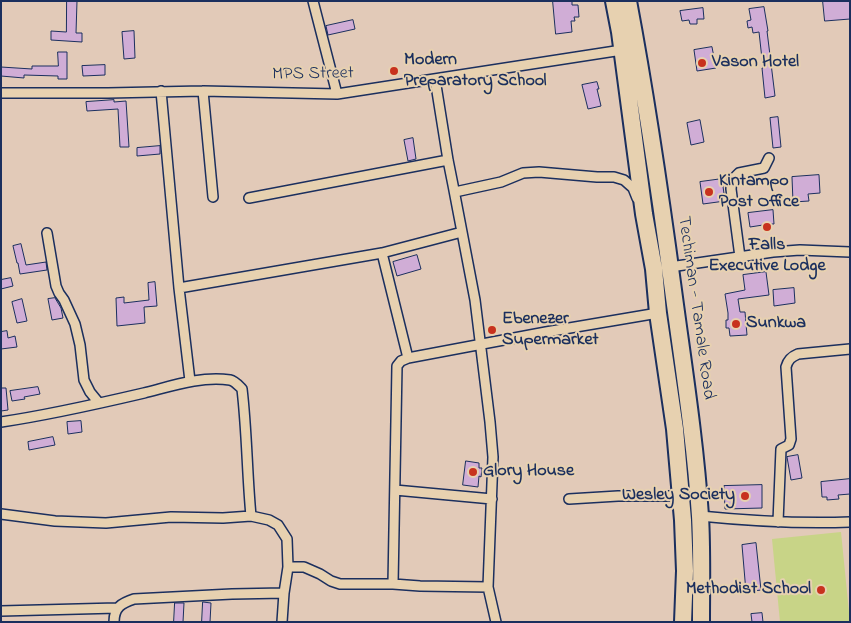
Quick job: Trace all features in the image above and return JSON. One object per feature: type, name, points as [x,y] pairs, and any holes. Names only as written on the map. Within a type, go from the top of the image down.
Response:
[{"type":"highway","name":"Techiman - Tamale Road","points":[[614,1],[644,214],[662,268],[658,313],[675,429],[682,496],[685,571],[683,622]]},
{"type":"highway","name":"Techiman - Tamale Road","points":[[628,1],[648,115],[662,268],[691,424],[700,516],[701,622]]},
{"type":"street","points":[[313,1],[337,94]]},
{"type":"street","name":"MPS Street","points":[[1,93],[203,91],[337,94],[622,50]]},
{"type":"street","points":[[435,79],[442,128],[475,300],[490,422],[493,457],[488,586],[496,622]]},
{"type":"street","points":[[161,91],[179,288],[190,381]]},
{"type":"street","points":[[203,91],[213,197]]},
{"type":"street","points":[[740,257],[731,189],[732,180],[739,173],[764,168],[769,158]]},
{"type":"street","points":[[249,198],[448,160]]},
{"type":"street","points":[[454,192],[501,182],[523,173],[539,172],[614,177],[624,180],[633,188],[644,214]]},
{"type":"street","points":[[179,288],[382,253],[462,232]]},
{"type":"street","points":[[47,233],[56,286],[75,324],[80,345],[84,380],[90,392],[99,403]]},
{"type":"street","points":[[662,268],[800,250],[849,252]]},
{"type":"street","points":[[382,253],[408,358]]},
{"type":"street","points":[[393,584],[397,366],[401,361],[408,358],[546,332],[658,313]]},
{"type":"street","points":[[778,522],[780,454],[781,449],[789,445],[791,439],[786,367],[788,361],[798,354],[850,349]]},
{"type":"street","points":[[1,422],[99,403],[190,381],[233,380],[242,389],[246,420],[248,479],[252,516]]},
{"type":"street","points":[[395,490],[492,499]]},
{"type":"street","points":[[569,499],[618,496],[682,496]]},
{"type":"street","points":[[1,514],[55,521],[106,523],[171,517],[222,518],[252,516],[269,520],[278,525],[287,538],[288,567],[282,622]]},
{"type":"street","points":[[700,516],[753,521],[850,522]]},
{"type":"street","points":[[288,567],[304,567],[320,574],[331,582],[340,584],[488,586]]},
{"type":"street","points":[[1,611],[116,608],[134,599],[284,593]]},
{"type":"street","points":[[114,622],[116,608]]},
{"type":"green space","points":[[841,532],[850,622],[780,622],[772,539]]},
{"type":"building","points":[[67,1],[77,1],[76,33],[82,33],[82,42],[51,40],[51,31],[66,32]]},
{"type":"building","points":[[553,1],[572,1],[572,5],[578,5],[579,17],[574,17],[575,21],[571,21],[572,32],[556,34]]},
{"type":"building","points":[[823,1],[850,1],[850,19],[825,21]]},
{"type":"building","points":[[764,7],[775,96],[765,98],[759,32],[753,33],[752,27],[748,28],[747,21],[751,20],[749,9]]},
{"type":"building","points":[[703,8],[704,19],[697,19],[697,24],[690,24],[689,20],[682,21],[680,11]]},
{"type":"building","points":[[353,20],[355,29],[328,35],[326,26]]},
{"type":"building","points":[[134,31],[135,58],[124,59],[122,32]]},
{"type":"building","points":[[712,47],[716,68],[697,71],[694,50]]},
{"type":"building","points":[[58,52],[67,52],[67,79],[58,79],[58,76],[24,75],[24,78],[1,76],[1,67],[32,69],[32,66],[58,66]]},
{"type":"building","points":[[105,65],[105,75],[83,76],[82,66]]},
{"type":"building","points":[[597,82],[601,106],[588,109],[582,85]]},
{"type":"building","points":[[114,100],[114,102],[126,101],[129,147],[120,147],[118,109],[87,111],[86,102]]},
{"type":"building","points":[[778,117],[781,147],[773,148],[770,118]]},
{"type":"building","points":[[700,120],[704,142],[691,145],[687,123]]},
{"type":"building","points":[[413,138],[416,159],[408,161],[404,140]]},
{"type":"building","points":[[160,146],[160,154],[137,156],[137,148]]},
{"type":"building","points":[[819,175],[820,193],[808,194],[809,201],[793,202],[792,177]]},
{"type":"building","points":[[722,179],[725,201],[703,204],[700,182]]},
{"type":"building","points":[[773,210],[774,224],[770,224],[771,228],[764,229],[763,225],[750,227],[748,213]]},
{"type":"building","points":[[21,244],[26,265],[46,262],[47,270],[20,274],[13,246]]},
{"type":"building","points":[[417,255],[421,269],[397,276],[393,262]]},
{"type":"building","points":[[766,272],[769,295],[738,299],[740,312],[745,312],[747,335],[730,336],[729,328],[726,328],[728,313],[725,294],[745,290],[743,275]]},
{"type":"building","points":[[11,278],[13,286],[1,289],[1,280]]},
{"type":"building","points":[[155,282],[157,306],[144,307],[145,323],[117,326],[116,298],[124,297],[124,303],[149,300],[148,283]]},
{"type":"building","points":[[794,288],[795,303],[774,306],[773,290]]},
{"type":"building","points":[[55,298],[61,308],[63,318],[52,320],[48,299]]},
{"type":"building","points":[[22,299],[27,321],[17,323],[12,302]]},
{"type":"building","points":[[7,331],[8,338],[15,336],[17,347],[1,349],[1,332]]},
{"type":"building","points":[[38,387],[40,394],[12,401],[10,391]]},
{"type":"building","points":[[1,388],[6,388],[8,410],[1,411]]},
{"type":"building","points":[[81,421],[82,432],[68,434],[67,422]]},
{"type":"building","points":[[53,437],[55,445],[29,450],[28,442]]},
{"type":"building","points":[[798,455],[802,478],[791,480],[787,457]]},
{"type":"building","name":"Glory House","points":[[466,461],[479,463],[479,468],[482,468],[478,487],[463,485]]},
{"type":"building","points":[[850,479],[850,494],[838,495],[839,499],[827,500],[827,497],[822,497],[821,482]]},
{"type":"building","points":[[762,485],[762,508],[725,509],[724,486]]},
{"type":"building","points":[[756,543],[761,590],[746,592],[742,545]]},
{"type":"building","points":[[203,602],[211,603],[210,622],[202,622]]},
{"type":"building","points":[[175,603],[184,603],[183,622],[174,622]]},
{"type":"building","points":[[762,613],[763,622],[752,622],[751,614]]},
{"type":"place","name":"Vason Hotel","points":[[702,63]]},
{"type":"place","name":"Modern Preparatory School","points":[[394,71]]},
{"type":"place","name":"Kintampo Post Office","points":[[709,192]]},
{"type":"place","name":"Falls Executive Lodge","points":[[767,227]]},
{"type":"place","name":"Sunkwa","points":[[736,324]]},
{"type":"place","name":"Ebenezer Supermarket","points":[[492,330]]},
{"type":"place","name":"Glory House","points":[[473,472]]},
{"type":"place","name":"Wesley Society","points":[[745,496]]},
{"type":"place","name":"Methodist School","points":[[821,590]]}]
